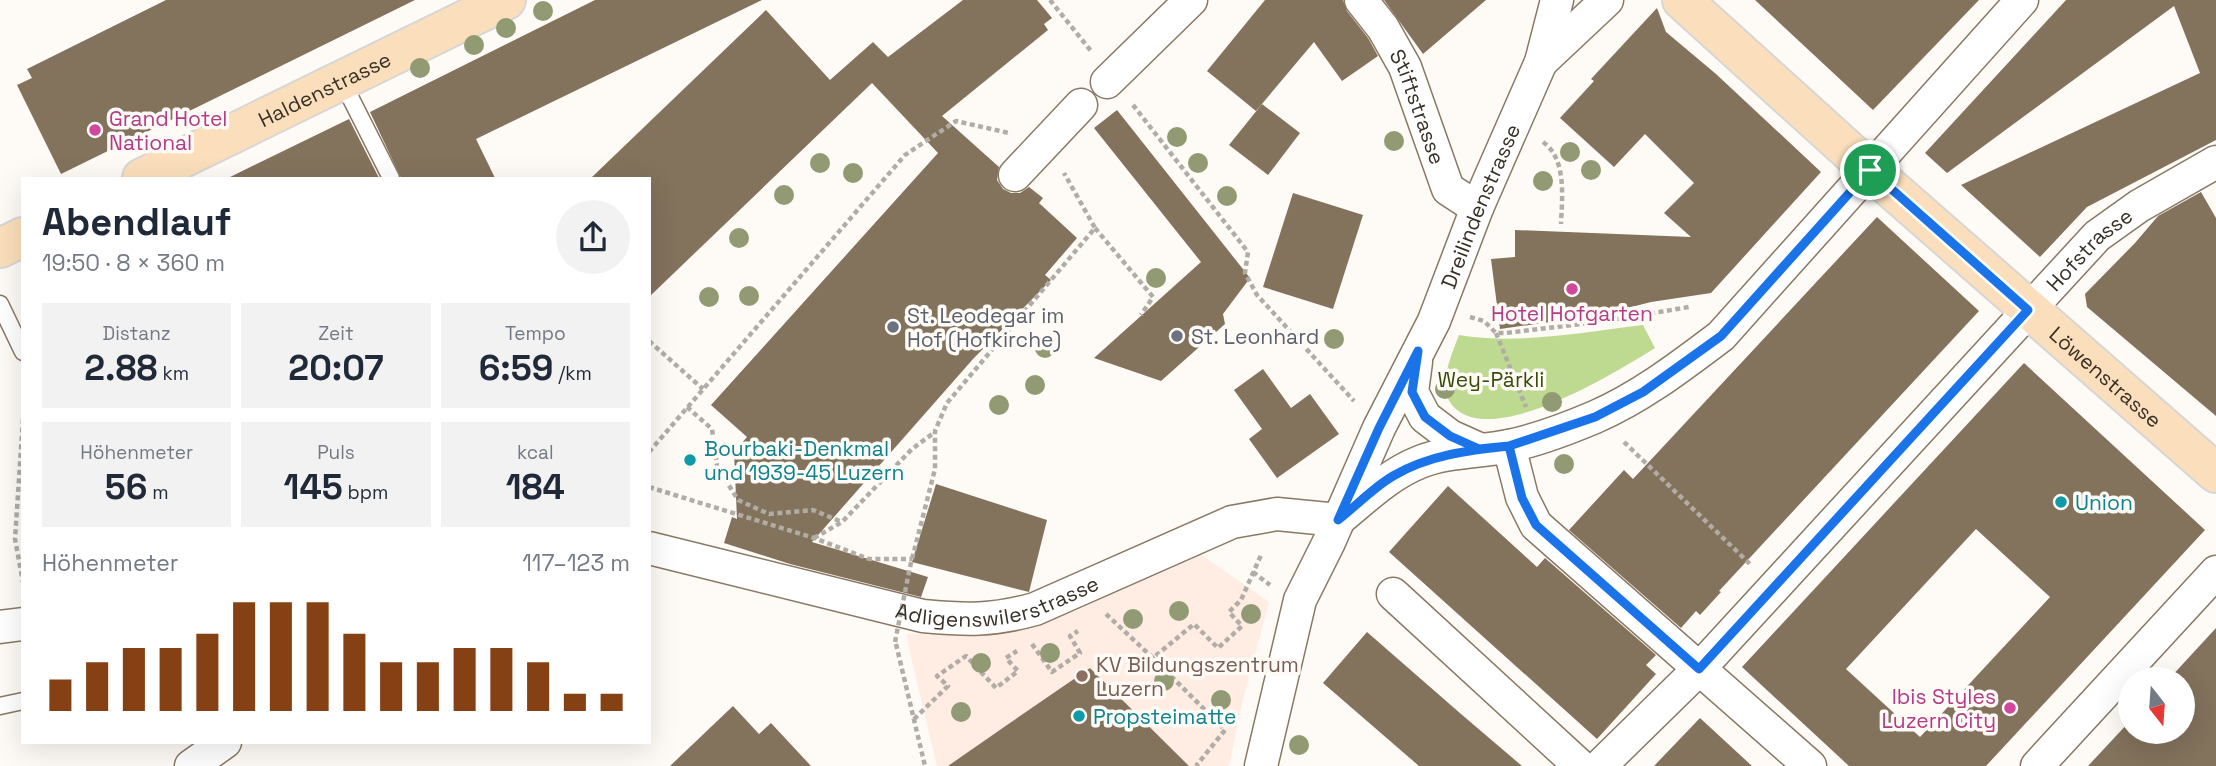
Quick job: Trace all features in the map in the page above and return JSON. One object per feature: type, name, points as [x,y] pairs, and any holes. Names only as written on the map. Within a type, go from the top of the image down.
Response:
[{"type":"main road","name":"Haldenstrasse","points":[[144,177],[506,0]]},
{"type":"main road","name":"Löwenstrasse","points":[[1682,0],[2028,310],[2216,472]]},
{"type":"main road","points":[[0,248],[21,238]]},
{"type":"street","points":[[1110,80],[1191,0]]},
{"type":"street","name":"Stiftstrasse","points":[[1361,0],[1383,28],[1405,67],[1448,189],[1477,208]]},
{"type":"street","name":"Dreilindenstrasse","points":[[1261,766],[1300,600],[1379,428],[1433,321],[1477,208],[1541,62],[1556,0]]},
{"type":"street","name":"Dreilindenstrasse","points":[[1541,62],[1607,0]]},
{"type":"street","points":[[1338,520],[1392,477],[1421,462],[1494,447],[1595,417],[1643,392],[1683,365],[1721,336],[2022,0]]},
{"type":"street","points":[[1015,175],[1081,105]]},
{"type":"street","name":"Hofstrasse","points":[[1600,766],[1699,669],[2097,236],[2139,206],[2216,162]]},
{"type":"street","name":"Dreilindenstrasse","points":[[1418,351],[1412,392],[1425,417],[1450,436],[1494,447]]},
{"type":"street","points":[[1494,447],[1536,525],[1810,766]]},
{"type":"street","name":"Adligenswilerstrasse","points":[[651,548],[923,616],[965,620],[1003,618],[1035,609],[1232,522],[1277,514],[1338,520]]},
{"type":"street","points":[[2037,766],[2216,572]]},
{"type":"street","points":[[1393,594],[1580,766]]},
{"type":"street","points":[[0,627],[21,624]]},
{"type":"street","points":[[191,766],[222,744]]},
{"type":"lane","points":[[342,81],[390,177]]},
{"type":"lane","points":[[0,304],[21,348]]},
{"type":"lane","points":[[0,706],[21,701]]},
{"type":"path","points":[[1050,0],[1110,80],[1248,252],[1245,273],[1257,295],[1379,428]]},
{"type":"path","points":[[651,450],[905,155],[956,121],[1046,141],[1095,228],[1153,297],[1141,316]]},
{"type":"path","points":[[1536,139],[1553,151],[1558,163],[1562,184],[1562,225]]},
{"type":"path","points":[[925,766],[895,642],[910,567],[935,469],[935,431],[947,403],[1095,228]]},
{"type":"path","points":[[1496,333],[1606,321],[1689,307]]},
{"type":"path","points":[[1467,316],[1484,321],[1496,333],[1530,415]]},
{"type":"path","points":[[651,343],[702,389]]},
{"type":"path","points":[[687,407],[712,429],[718,466],[738,500],[769,514],[813,510],[842,522]]},
{"type":"path","points":[[814,538],[842,522],[912,449],[935,431]]},
{"type":"path","points":[[1615,435],[1774,587]]},
{"type":"path","points":[[21,449],[15,539],[21,571]]},
{"type":"path","points":[[651,488],[814,538],[869,559],[912,559]]},
{"type":"path","points":[[1153,657],[1194,624],[1218,648],[1242,626],[1229,612],[1241,600],[1262,553]]},
{"type":"path","points":[[1105,613],[1225,730],[1196,766]]},
{"type":"path","points":[[914,719],[948,686],[937,676],[966,656],[996,688],[1018,671],[1006,658],[1031,642],[1052,672],[1080,653],[1070,636],[1082,628]]},
{"type":"shaded area","name":"KV Bildungszentrum Luzern","points":[[1199,553],[1269,602],[1243,699],[1229,766],[937,766],[907,634],[963,635],[1001,632],[1037,624],[1076,611],[1168,564]]},
{"type":"green space","name":"Wey-Pärkli","points":[[1643,325],[1655,348],[1587,387],[1530,411],[1503,418],[1479,419],[1460,412],[1447,396],[1445,386],[1448,365],[1459,335],[1528,338]]},
{"type":"building","name":"Grand Hotel National","points":[[166,0],[415,0],[61,174],[17,85],[32,78],[27,69]]},
{"type":"building","points":[[595,0],[762,0],[476,139],[495,177],[401,177],[370,112]]},
{"type":"building","points":[[963,0],[1037,0],[1052,18],[1044,24],[1048,30],[942,116],[999,167],[997,180],[1003,189],[1020,193],[1029,187],[1043,198],[1039,203],[1077,238],[1045,275],[1051,280],[973,359],[812,542],[928,577],[921,597],[790,564],[724,543],[732,517],[737,519],[734,452],[747,437],[711,405],[938,153],[872,83],[651,295],[651,177],[592,177],[766,10],[830,80],[873,42],[888,57]]},
{"type":"building","points":[[1265,0],[1343,0],[1347,11],[1378,56],[1342,81],[1314,42],[1256,111],[1207,71]]},
{"type":"building","points":[[1384,0],[1486,0],[1423,54]]},
{"type":"building","points":[[1755,0],[1979,0],[1873,110]]},
{"type":"building","points":[[2066,0],[2216,0],[2216,140],[2087,207],[2040,257],[1961,185],[2200,73],[2174,6],[1947,173],[1925,153]]},
{"type":"building","points":[[1657,8],[1666,32],[1716,74],[1821,172],[1711,293],[1651,302],[1600,315],[1500,329],[1491,259],[1515,257],[1515,230],[1691,237],[1664,213],[1694,183],[1645,134],[1614,167],[1560,118],[1594,81],[1591,79]]},
{"type":"building","points":[[1262,104],[1300,133],[1268,175],[1229,145]]},
{"type":"building","points":[[1117,110],[1250,278],[1223,314],[1225,324],[1161,381],[1094,358],[1201,262],[1094,128]]},
{"type":"building","points":[[349,119],[378,177],[230,177]]},
{"type":"building","points":[[2201,192],[2216,218],[2216,416],[2087,307],[2085,294],[2158,216]]},
{"type":"building","points":[[1293,193],[1363,215],[1333,309],[1263,287]]},
{"type":"building","points":[[1877,217],[1979,311],[1719,591],[1721,592],[1700,615],[1696,611],[1681,628],[1569,530],[1624,470],[1633,479]]},
{"type":"building","points":[[2024,363],[2205,530],[1986,766],[1849,766],[1742,667]],"holes":[[[1976,529],[2050,597],[1920,737],[1846,669]]]},
{"type":"building","points":[[1263,369],[1291,408],[1310,394],[1339,434],[1277,478],[1249,439],[1262,429],[1234,390]]},
{"type":"building","points":[[936,484],[1047,520],[1029,592],[912,562]]},
{"type":"building","points":[[1448,486],[1537,567],[1545,558],[1656,655],[1646,665],[1656,674],[1597,739],[1389,552]]},
{"type":"building","points":[[2216,628],[2216,766],[2088,766],[2118,734],[2118,744],[2195,744],[2195,667],[2180,667]]},
{"type":"building","points":[[1367,632],[1522,766],[1419,766],[1323,683]]},
{"type":"building","name":"Propsteimatte","points":[[1090,668],[1189,766],[948,766],[1007,725]]},
{"type":"building","points":[[733,706],[759,734],[771,723],[811,766],[670,766]]},
{"type":"building","points":[[1700,718],[1752,766],[1654,766]]},
{"type":"place","name":"Grand Hotel National","points":[[95,130]]},
{"type":"place","name":"Hotel Hofgarten","points":[[1572,289]]},
{"type":"place","name":"St. Leodegar im Hof (Hofkirche)","points":[[893,327]]},
{"type":"place","name":"St. Leonhard","points":[[1177,336]]},
{"type":"place","name":"Bourbaki-Denkmal und 1939-45 Luzern","points":[[690,460]]},
{"type":"place","name":"Union","points":[[2061,502]]},
{"type":"place","name":"KV Bildungszentrum Luzern","points":[[1082,676]]},
{"type":"place","name":"Ibis Styles Luzern City","points":[[2010,708]]},
{"type":"place","name":"Propsteimatte","points":[[1079,716]]},
{"type":"route","points":[[1870,170],[1721,336],[1643,392],[1595,417],[1509,446],[1479,449],[1450,436],[1425,417],[1412,392],[1418,351],[1379,428],[1338,520],[1392,477],[1421,462],[1479,449],[1509,446],[1522,498],[1536,525],[1699,669],[2028,310],[1870,170]]}]
